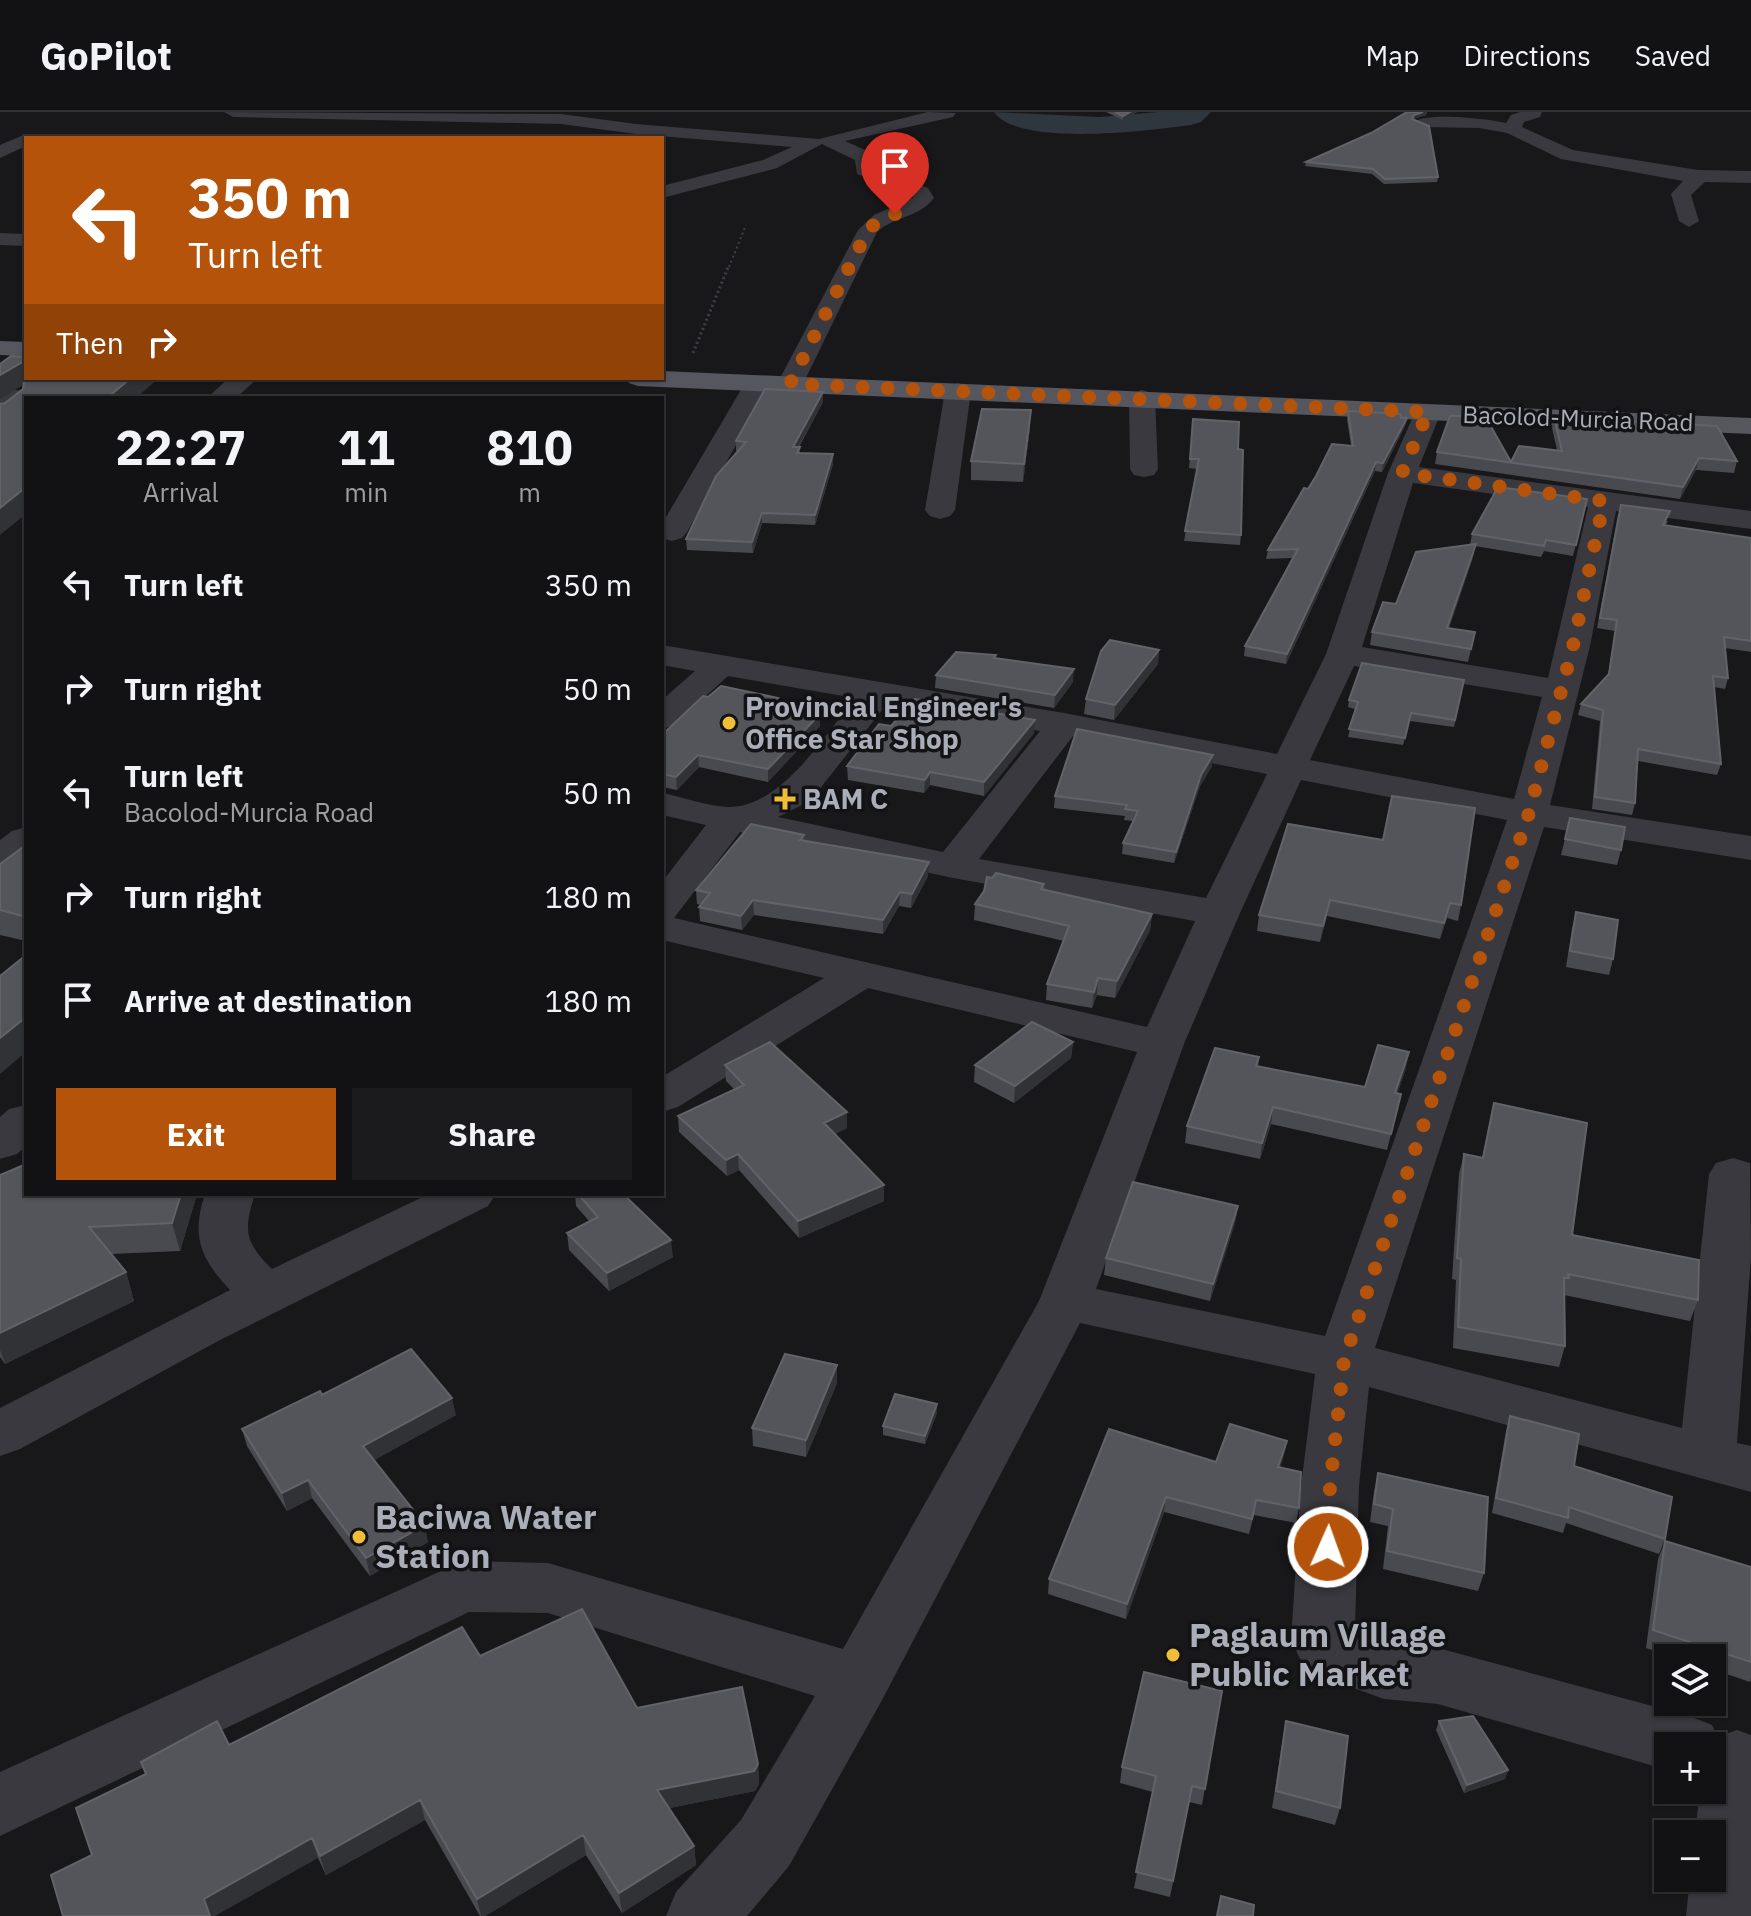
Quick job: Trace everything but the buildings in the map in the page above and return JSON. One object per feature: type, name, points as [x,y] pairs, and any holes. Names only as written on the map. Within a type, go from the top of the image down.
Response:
[{"type":"main road","points":[[0,348],[24,349]]},
{"type":"main road","name":"Bacolod-Murcia Road","points":[[664,379],[1751,426]]},
{"type":"street","points":[[233,112],[561,119],[661,132],[820,143],[854,149],[865,157],[864,170],[921,192],[924,198],[911,208],[879,220],[868,230],[790,384]]},
{"type":"street","points":[[664,191],[770,164],[820,143],[870,129],[947,113]]},
{"type":"street","points":[[1512,129],[1517,119],[1534,113]]},
{"type":"street","points":[[1423,122],[1479,123],[1512,129],[1568,155],[1700,176]]},
{"type":"street","points":[[0,152],[24,139]]},
{"type":"street","points":[[1558,174],[1751,177]]},
{"type":"street","points":[[1689,221],[1681,194],[1700,176]]},
{"type":"street","points":[[0,239],[24,240]]},
{"type":"street","points":[[222,396],[242,380]]},
{"type":"street","points":[[672,532],[758,383]]},
{"type":"street","points":[[940,510],[958,391]]},
{"type":"street","points":[[0,415],[22,394]]},
{"type":"street","points":[[1142,398],[1144,469]]},
{"type":"street","points":[[701,1916],[765,1843],[858,1682],[1065,1301],[1162,1044],[1219,913],[1343,654],[1402,473],[1428,412]]},
{"type":"street","points":[[1402,473],[1751,520]]},
{"type":"street","points":[[1604,501],[1529,813],[1344,1360],[1330,1486],[1322,1640],[1351,1660],[1384,1671],[1438,1676],[1654,1737]]},
{"type":"street","points":[[1343,654],[1560,690]]},
{"type":"street","points":[[664,655],[1064,724],[1529,813],[1751,848]]},
{"type":"street","points":[[664,716],[720,666]]},
{"type":"street","points":[[664,906],[730,819],[775,806],[797,793],[877,694]]},
{"type":"street","points":[[953,866],[1064,724]]},
{"type":"street","points":[[664,804],[953,866],[1219,913]]},
{"type":"street","points":[[0,858],[24,840]]},
{"type":"street","points":[[664,928],[1162,1044]]},
{"type":"street","points":[[664,1096],[861,974]]},
{"type":"street","points":[[0,1143],[24,1122]]},
{"type":"street","points":[[1065,1301],[1344,1360],[1729,1463],[1733,1174]]},
{"type":"street","points":[[229,1196],[220,1222],[228,1254],[267,1296]]},
{"type":"street","points":[[0,1434],[188,1333],[467,1196]]},
{"type":"street","points":[[0,1805],[463,1586],[548,1588],[858,1682]]},
{"type":"street","points":[[1721,1916],[1722,1804]]},
{"type":"path","points":[[683,380],[746,225]]},
{"type":"waterway","points":[[1008,112],[1052,124],[1075,126],[1122,125],[1191,116],[1197,112]]},
{"type":"place","name":"Provincial Engineer's Office Star Shop","points":[[729,723]]},
{"type":"place","name":"BAM C","points":[[785,799]]},
{"type":"place","name":"Baciwa Water Station","points":[[359,1537]]},
{"type":"place","name":"Paglaum Village Public Market","points":[[1173,1655]]},
{"type":"route","points":[[895,214],[872,224],[868,230],[790,384],[1428,412],[1402,473],[1604,501],[1573,646],[1529,813],[1344,1360],[1330,1486],[1328,1547]]}]
